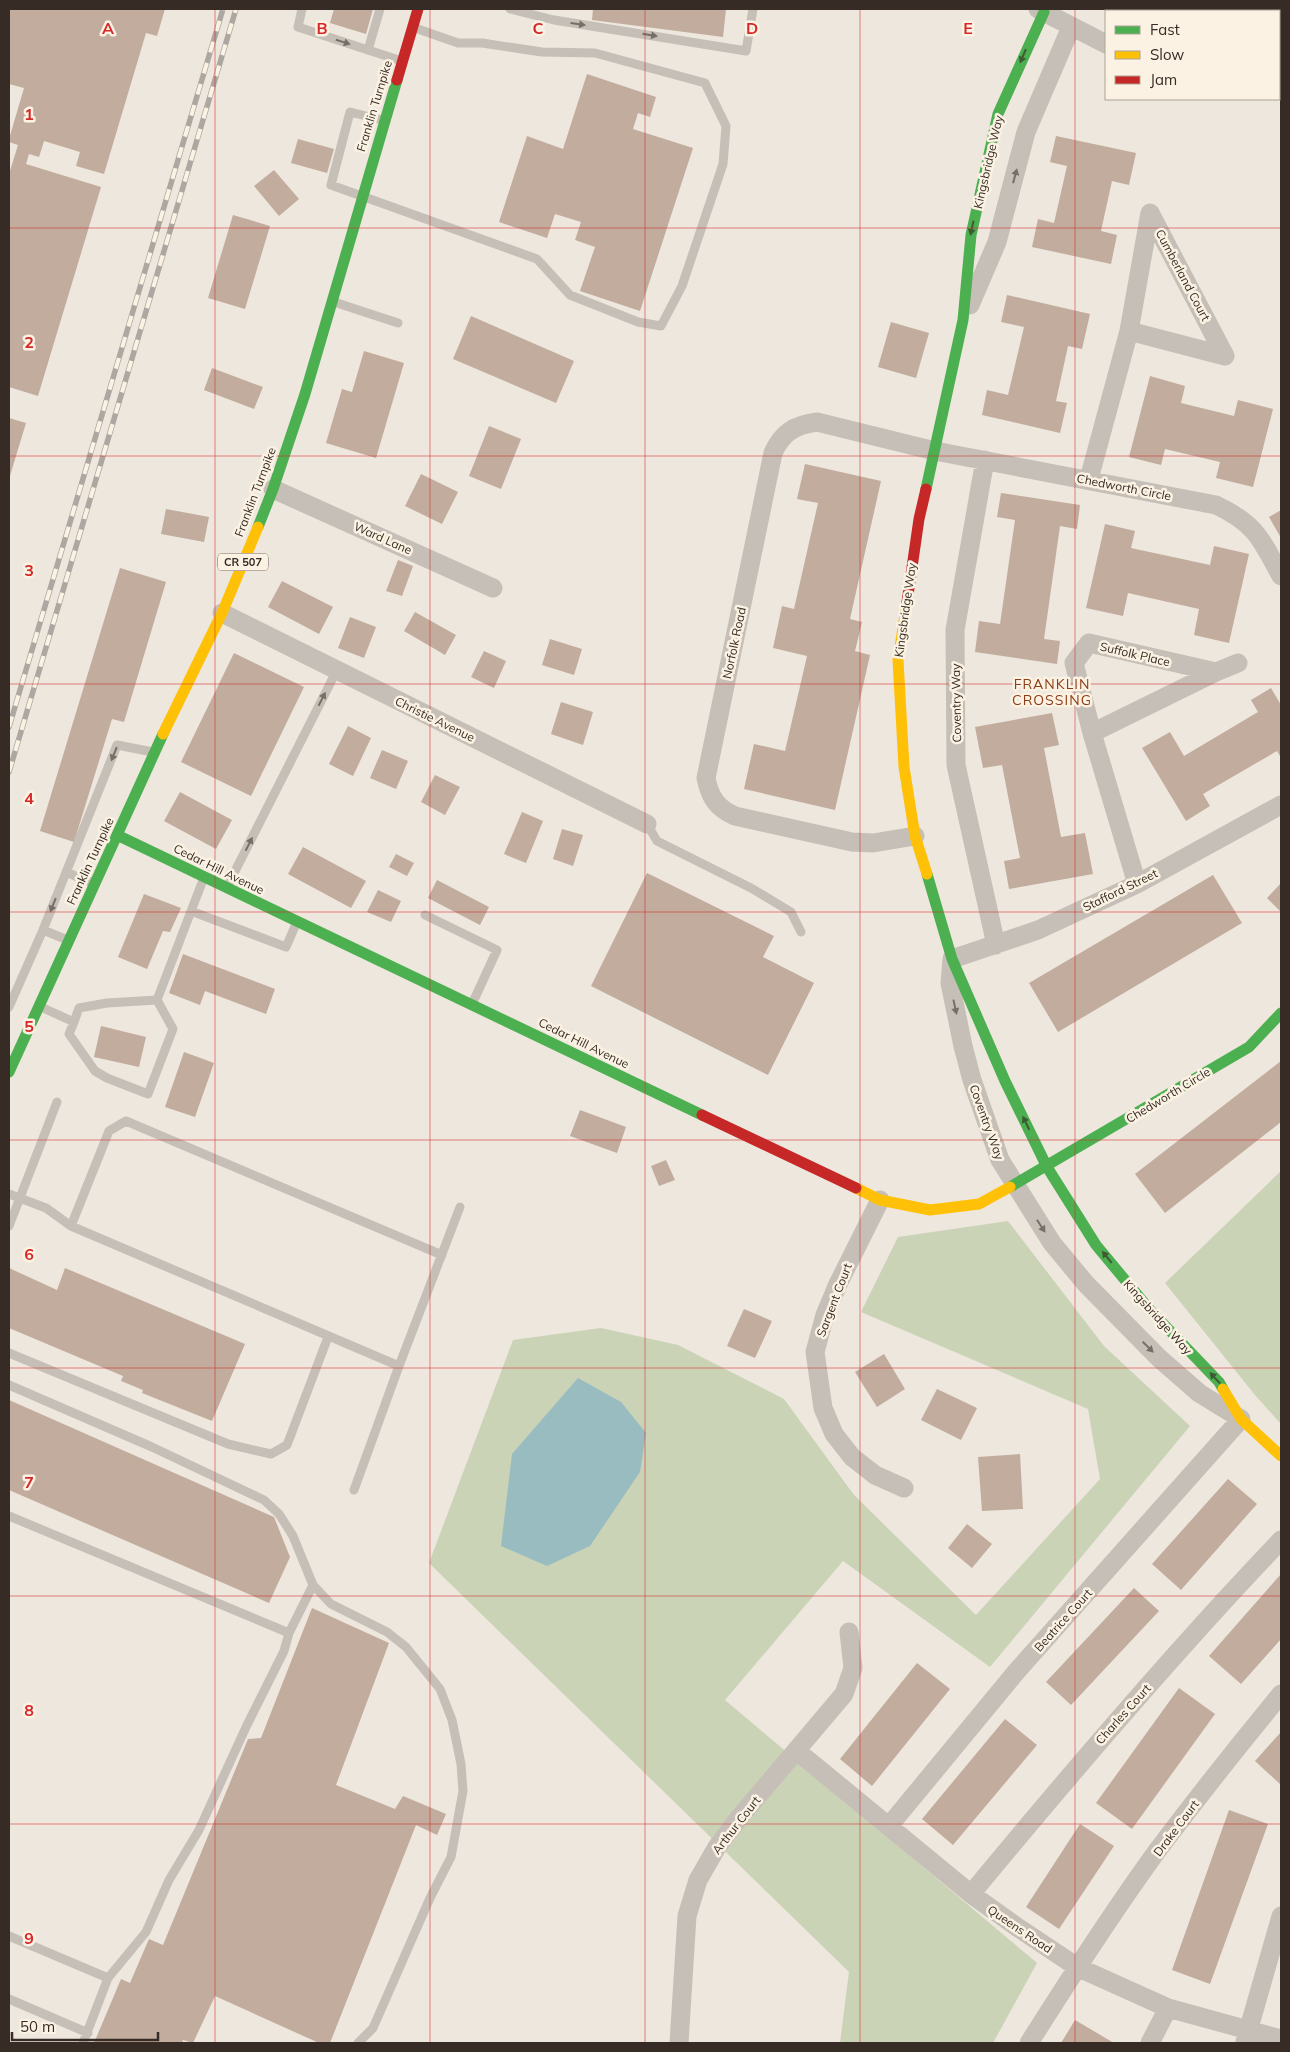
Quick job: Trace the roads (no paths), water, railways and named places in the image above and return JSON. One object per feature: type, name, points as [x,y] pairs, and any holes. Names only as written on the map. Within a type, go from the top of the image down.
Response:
[{"type":"street","name":"Franklin Turnpike","points":[[9,1072],[155,752],[222,613],[273,489],[305,394],[418,9]]},
{"type":"street","points":[[1041,10],[1105,44]]},
{"type":"street","name":"Kingsbridge Way","points":[[952,959],[915,836],[904,767],[898,660],[918,519],[935,451],[963,320],[971,234],[998,114],[1041,10]]},
{"type":"street","name":"Kingsbridge Way","points":[[963,320],[997,242],[1026,132],[1071,27]]},
{"type":"street","name":"Cumberland Court","points":[[1089,480],[1128,331],[1150,213],[1225,356],[1128,331]]},
{"type":"street","name":"Norfolk Road","points":[[915,836],[872,843],[852,842],[735,816],[723,811],[714,802],[709,792],[706,778],[773,453],[779,440],[796,427],[816,422],[935,451]]},
{"type":"street","name":"Chedworth Circle","points":[[935,451],[1216,505],[1236,515],[1256,531],[1281,576]]},
{"type":"street","name":"Coventry Way","points":[[985,460],[955,630],[956,765],[996,945]]},
{"type":"street","name":"Ward Lane","points":[[273,489],[493,588]]},
{"type":"street","name":"Christie Avenue","points":[[222,613],[647,824]]},
{"type":"street","name":"Suffolk Place","points":[[1137,884],[1092,733],[1074,663],[1089,643],[1216,672]]},
{"type":"street","points":[[1092,733],[1238,662]]},
{"type":"street","name":"Stafford Street","points":[[952,959],[1038,930],[1137,884],[1281,805]]},
{"type":"street","name":"Cedar Hill Avenue","points":[[117,835],[880,1200],[930,1210],[979,1204],[1047,1167]]},
{"type":"street","points":[[952,959],[1005,1081],[1047,1167]]},
{"type":"street","name":"Coventry Way","points":[[952,959],[950,983],[972,1080],[1000,1160],[1015,1185],[1052,1243],[1086,1284],[1159,1358],[1199,1393],[1241,1419]]},
{"type":"street","name":"Chedworth Circle","points":[[1047,1167],[1249,1047],[1281,1013]]},
{"type":"street","name":"Kingsbridge Way","points":[[1047,1167],[1096,1245],[1150,1310],[1219,1382],[1241,1419],[1281,1456]]},
{"type":"street","name":"Sargent Court","points":[[880,1200],[838,1284],[825,1315],[814,1352],[823,1408],[834,1434],[852,1457],[874,1476],[904,1488]]},
{"type":"street","name":"Beatrice Court","points":[[889,1826],[1016,1672],[1241,1419]]},
{"type":"street","name":"Charles Court","points":[[971,1894],[1093,1747],[1234,1589],[1281,1540]]},
{"type":"street","name":"Arthur Court","points":[[679,2043],[687,1916],[698,1880],[717,1847],[739,1818],[844,1694],[853,1668],[849,1632]]},
{"type":"street","name":"Drake Court","points":[[1029,2043],[1078,1967],[1157,1852],[1232,1754],[1281,1694]]},
{"type":"street","name":"Queens Road","points":[[797,1751],[971,1894],[1078,1967],[1168,2008],[1246,2037],[1281,2039]]},
{"type":"street","points":[[1246,2037],[1281,1916]]},
{"type":"street","points":[[1150,2043],[1168,2008]]},
{"type":"lane","points":[[302,9],[298,27],[402,61]]},
{"type":"lane","points":[[368,50],[380,9]]},
{"type":"lane","points":[[510,9],[554,20],[746,51],[753,9]]},
{"type":"lane","points":[[384,121],[350,112],[331,185],[362,198],[537,259],[570,295],[638,322],[661,326],[682,286],[723,164],[726,126],[705,83],[595,53],[542,52],[482,43],[458,43],[412,27]]},
{"type":"lane","points":[[332,302],[398,323]]},
{"type":"lane","points":[[226,887],[337,670]]},
{"type":"lane","points":[[9,1006],[43,930],[117,745],[155,752]]},
{"type":"lane","points":[[647,824],[657,841],[752,888],[791,912],[801,932]]},
{"type":"lane","points":[[66,872],[94,884]]},
{"type":"lane","points":[[157,1000],[204,877]]},
{"type":"lane","points":[[191,911],[286,947],[297,921]]},
{"type":"lane","points":[[425,914],[497,950],[472,1005]]},
{"type":"lane","points":[[43,930],[68,941]]},
{"type":"lane","points":[[157,1000],[174,1029],[148,1094],[95,1071],[69,1034],[79,1008],[108,1003],[157,1000]]},
{"type":"lane","points":[[39,1006],[74,1022]]},
{"type":"lane","points":[[9,1226],[56,1102]]},
{"type":"lane","points":[[70,1226],[109,1131],[126,1121],[442,1255]]},
{"type":"lane","points":[[9,1194],[46,1208],[70,1226],[399,1366]]},
{"type":"lane","points":[[354,1490],[460,1207]]},
{"type":"lane","points":[[9,1353],[228,1444],[271,1454],[287,1445],[328,1337]]},
{"type":"lane","points":[[9,1385],[152,1447],[264,1500],[279,1514],[293,1536],[306,1563],[313,1585],[331,1604],[387,1632],[418,1660],[440,1689],[452,1720],[461,1764],[463,1790],[451,1857],[430,1898],[373,2028],[358,2043]]},
{"type":"lane","points":[[9,1516],[289,1633]]},
{"type":"lane","points":[[83,2043],[108,1978],[146,1932],[170,1880],[199,1830],[240,1740],[284,1651],[289,1633],[313,1585]]},
{"type":"lane","points":[[9,1936],[108,1978]]},
{"type":"lane","points":[[9,1999],[88,2032]]},
{"type":"water","points":[[578,1378],[621,1402],[646,1433],[640,1472],[590,1546],[547,1566],[501,1546],[512,1454]]},
{"type":"railway","points":[[9,727],[223,9]]},
{"type":"railway","points":[[9,772],[236,9]]},
{"type":"district","name":"FRANKLIN CROSSING","points":[[1052,692]]}]
